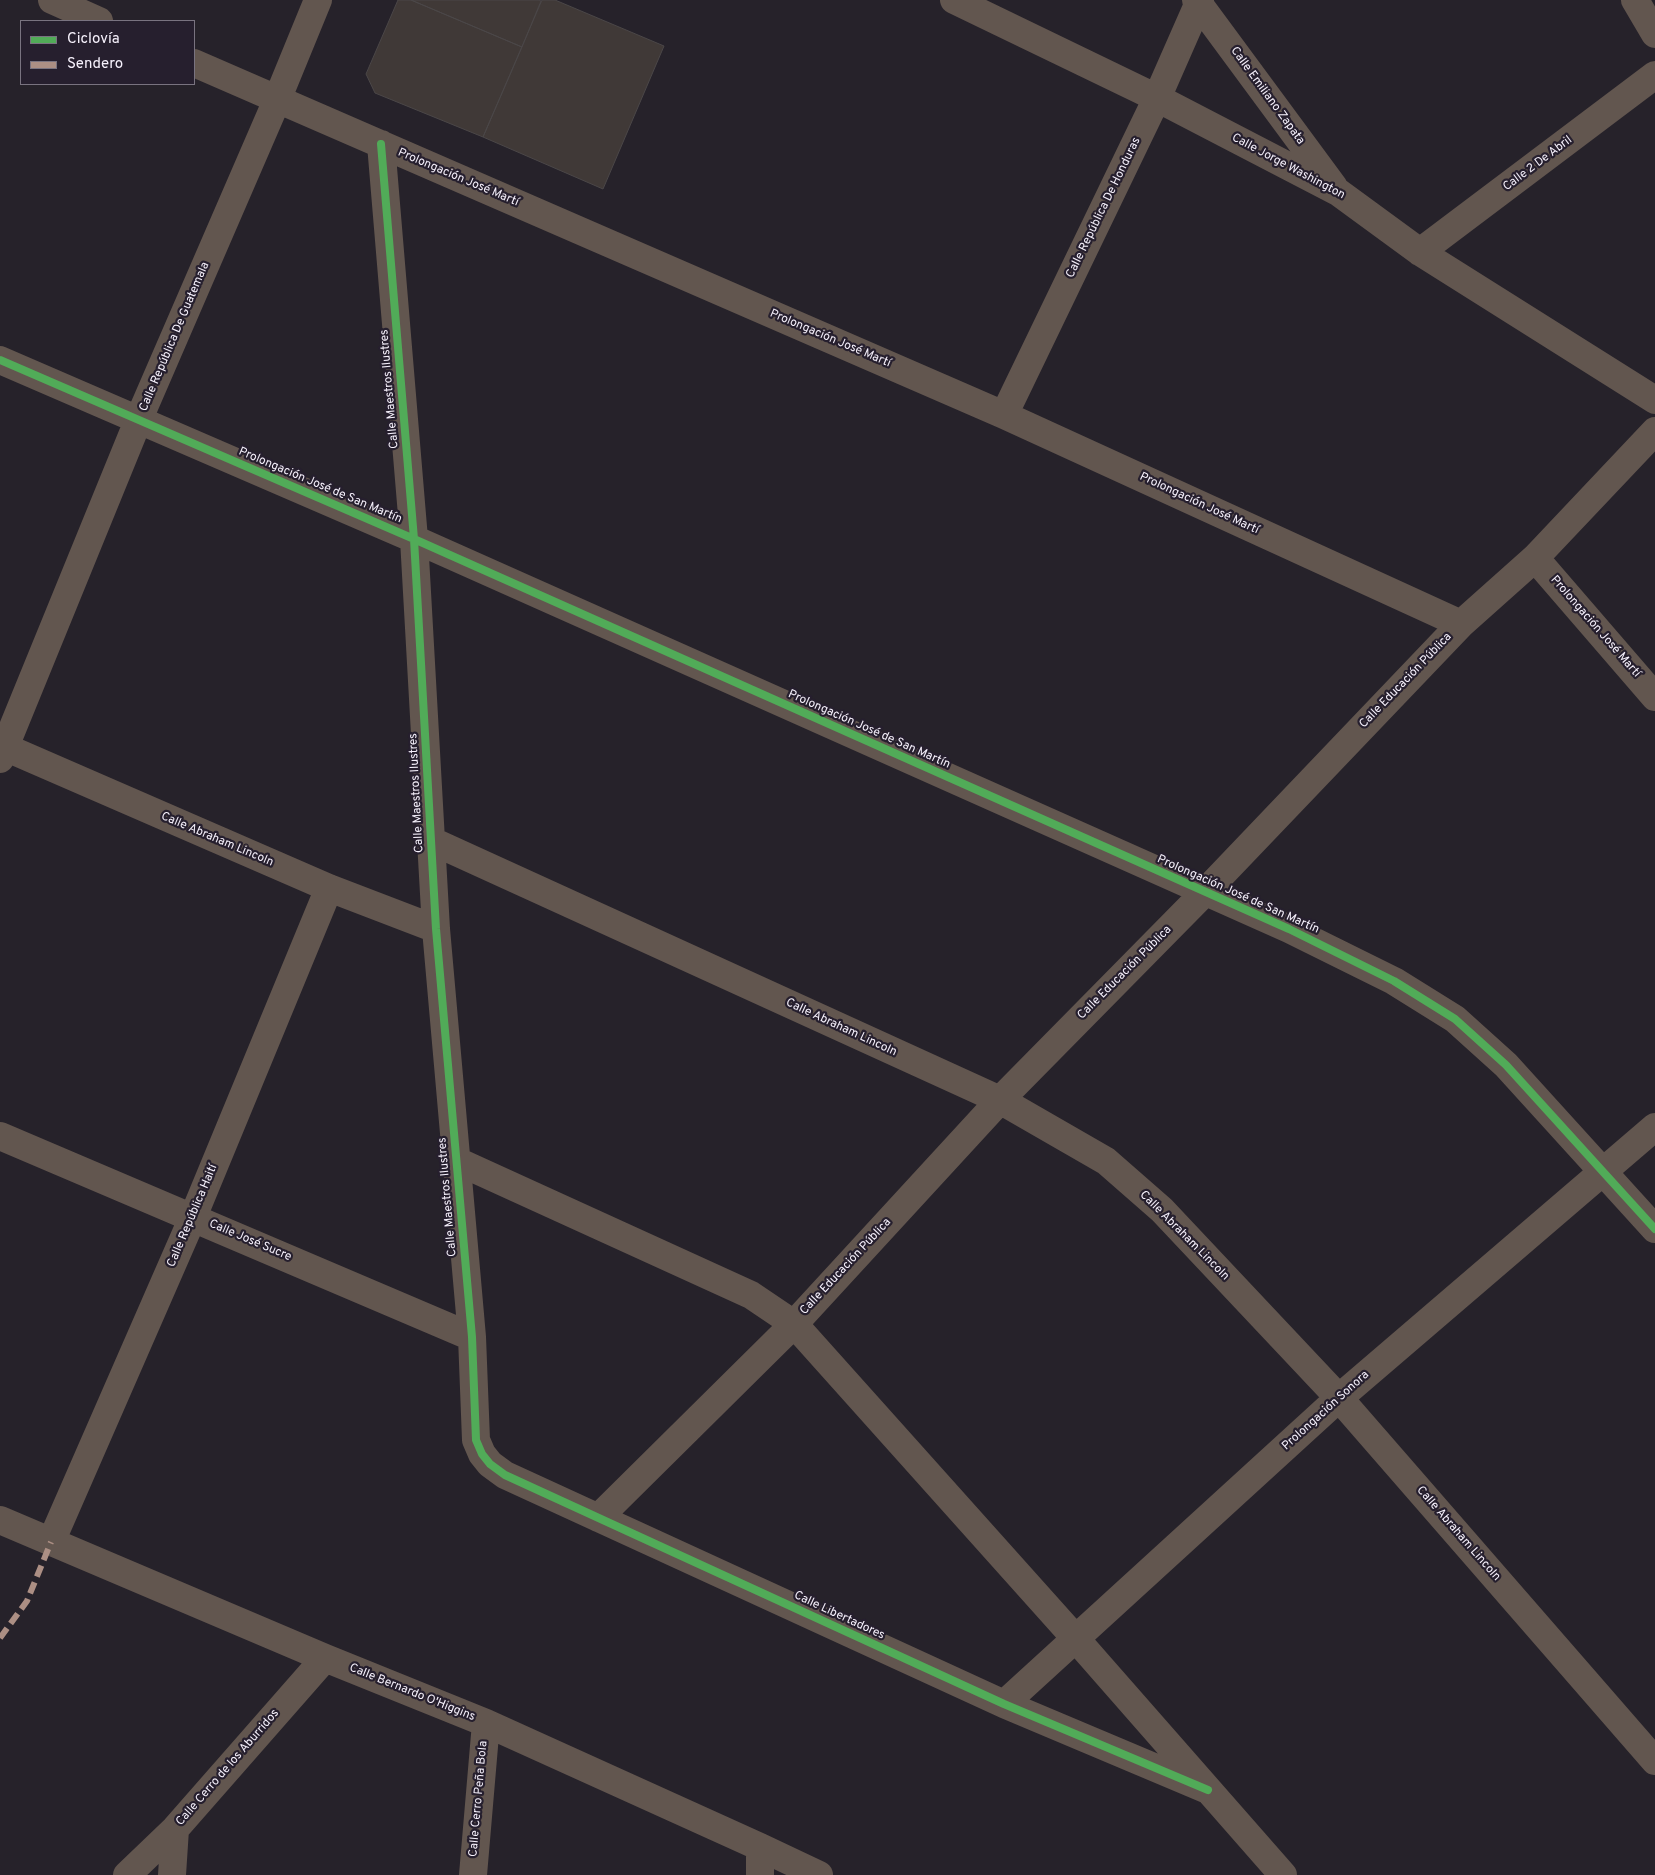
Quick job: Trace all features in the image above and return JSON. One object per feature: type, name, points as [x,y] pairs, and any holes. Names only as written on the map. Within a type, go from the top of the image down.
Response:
[{"type":"street","points":[[52,0],[97,20]]},
{"type":"street","name":"Calle República De Guatemala","points":[[2,750],[138,421],[277,100],[318,0]]},
{"type":"street","name":"Calle Jorge Washington","points":[[954,0],[1157,98],[1338,192],[1420,252],[1655,400]]},
{"type":"street","points":[[1635,0],[1655,34]]},
{"type":"street","name":"Calle República De Honduras","points":[[1004,415],[1157,98],[1198,1]]},
{"type":"street","name":"Calle Emiliano Zapata","points":[[1198,1],[1338,192]]},
{"type":"street","name":"Prolongación José Martí","points":[[195,63],[1004,415],[1461,624]]},
{"type":"street","name":"Calle 2 De Abril","points":[[1420,252],[1655,75]]},
{"type":"street","name":"Calle Maestros Ilustres","points":[[381,144],[414,539],[436,929],[472,1337],[476,1440]]},
{"type":"street","name":"Prolongación José de San Martín","points":[[0,360],[414,539],[1289,929],[1394,981],[1455,1019],[1506,1066],[1655,1229]]},
{"type":"street","name":"Calle Educación Pública","points":[[598,1518],[794,1324],[1000,1100],[1205,892],[1461,624],[1535,558],[1655,431]]},
{"type":"street","name":"Prolongación José Martí","points":[[1535,558],[1655,697]]},
{"type":"street","name":"Calle Abraham Lincoln","points":[[2,750],[329,888],[436,929]]},
{"type":"street","name":"Calle Abraham Lincoln","points":[[432,840],[1000,1100],[1106,1161],[1162,1210],[1339,1398],[1655,1761]]},
{"type":"street","name":"Calle República Haití","points":[[51,1542],[193,1217],[329,888]]},
{"type":"street","name":"Prolongación Sonora","points":[[1004,1704],[1339,1398],[1655,1127]]},
{"type":"street","name":"Calle José Sucre","points":[[0,1136],[472,1337]]},
{"type":"street","points":[[457,1161],[751,1295],[794,1324],[1076,1639],[1282,1875]]},
{"type":"street","name":"Calle Libertadores","points":[[476,1440],[482,1454],[490,1464],[505,1475],[1004,1704],[1208,1790]]},
{"type":"street","name":"Calle Bernardo O'Higgins","points":[[0,1520],[325,1658],[486,1723],[819,1875]]},
{"type":"street","name":"Calle Cerro de los Aburridos","points":[[128,1875],[175,1829],[325,1658]]},
{"type":"street","name":"Calle Cerro Peña Bola","points":[[473,1875],[486,1723]]},
{"type":"street","points":[[172,1875],[175,1829]]},
{"type":"street","points":[[760,1847],[760,1875]]},
{"type":"building","points":[[398,0],[411,0],[522,47],[483,137],[375,93],[366,74]]},
{"type":"building","points":[[411,0],[539,0],[541,1],[522,47]]},
{"type":"building","points":[[542,0],[555,0],[664,46],[603,189],[483,137]]},
{"type":"marked path","points":[[0,1638],[27,1601],[51,1542]]},
{"type":"cycle path","points":[[381,144],[414,539],[436,929],[472,1337],[476,1440],[482,1454],[490,1464],[505,1475],[1004,1704],[1208,1790]]},
{"type":"cycle path","points":[[0,360],[414,539],[1289,929],[1394,981],[1455,1019],[1506,1065],[1655,1229]]}]
